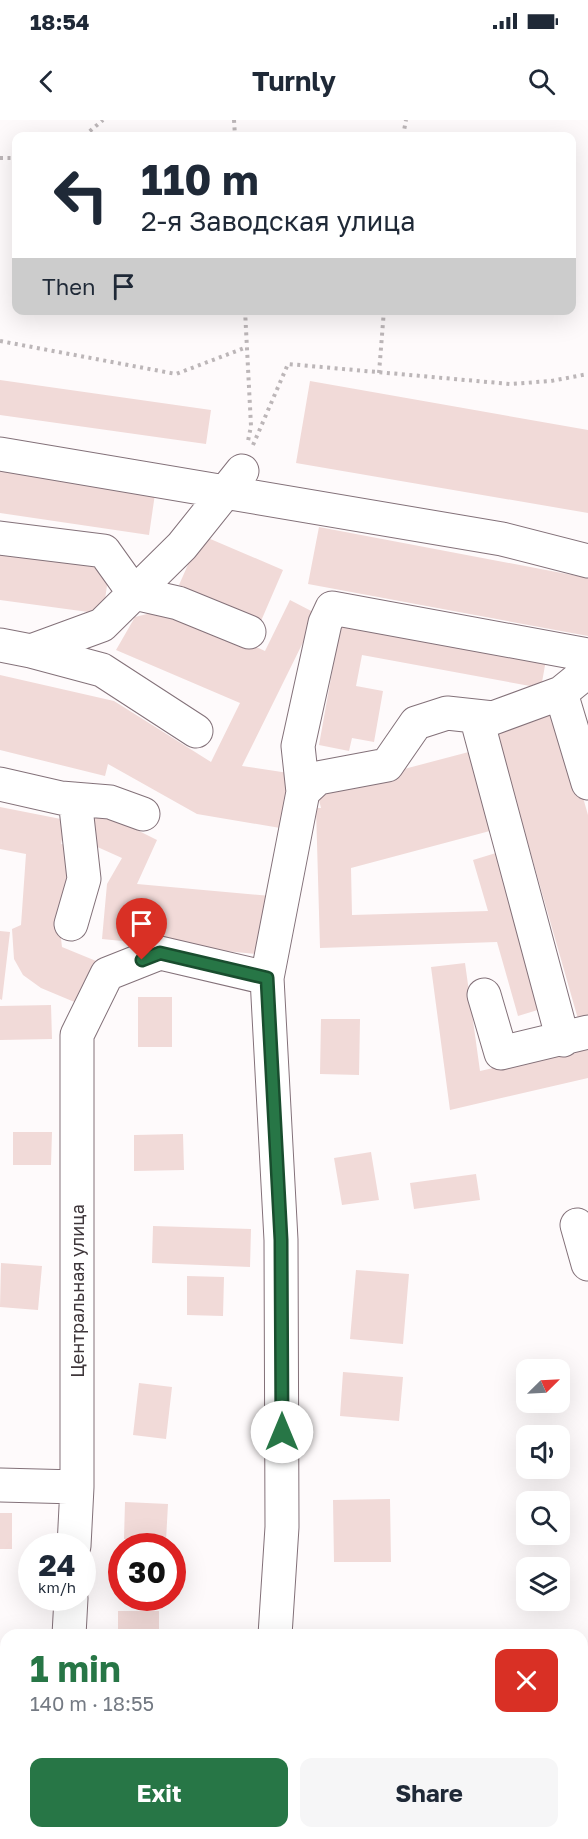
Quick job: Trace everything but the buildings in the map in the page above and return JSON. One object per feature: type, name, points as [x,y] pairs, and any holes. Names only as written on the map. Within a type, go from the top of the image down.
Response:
[{"type":"street","points":[[0,454],[234,481],[502,539],[588,561]]},
{"type":"street","points":[[16,648],[102,625],[182,546],[234,481]]},
{"type":"street","points":[[0,538],[104,550],[134,593],[178,603],[249,632]]},
{"type":"street","points":[[275,1629],[282,1527],[281,1240],[267,978],[303,792],[297,746],[325,623],[332,608],[588,655]]},
{"type":"street","points":[[16,648],[102,670],[196,731]]},
{"type":"street","points":[[303,792],[318,778],[387,765],[416,723],[447,713],[493,718],[561,693],[588,671]]},
{"type":"street","points":[[561,693],[588,783]]},
{"type":"street","points":[[476,716],[576,1036],[501,1053],[484,995]]},
{"type":"street","points":[[0,784],[61,798],[110,801],[143,814]]},
{"type":"street","points":[[71,924],[84,879],[75,799]]},
{"type":"street","name":"Центральная улица","points":[[75,1533],[77,1487],[77,1035],[107,974],[160,953],[267,978]]},
{"type":"street","points":[[577,1225],[588,1264]]},
{"type":"street","points":[[0,1485],[77,1487]]},
{"type":"street","points":[[69,1629],[70,1611]]},
{"type":"path","points":[[89,132],[103,120]]},
{"type":"path","points":[[234,481],[251,426],[245,315]]},
{"type":"path","points":[[379,373],[384,315]]},
{"type":"path","points":[[0,341],[176,374],[247,347]]},
{"type":"path","points":[[234,481],[288,364],[510,384],[551,381],[588,374]]},
{"type":"route","points":[[142,960],[160,953],[267,978],[281,1240],[282,1432]]}]
